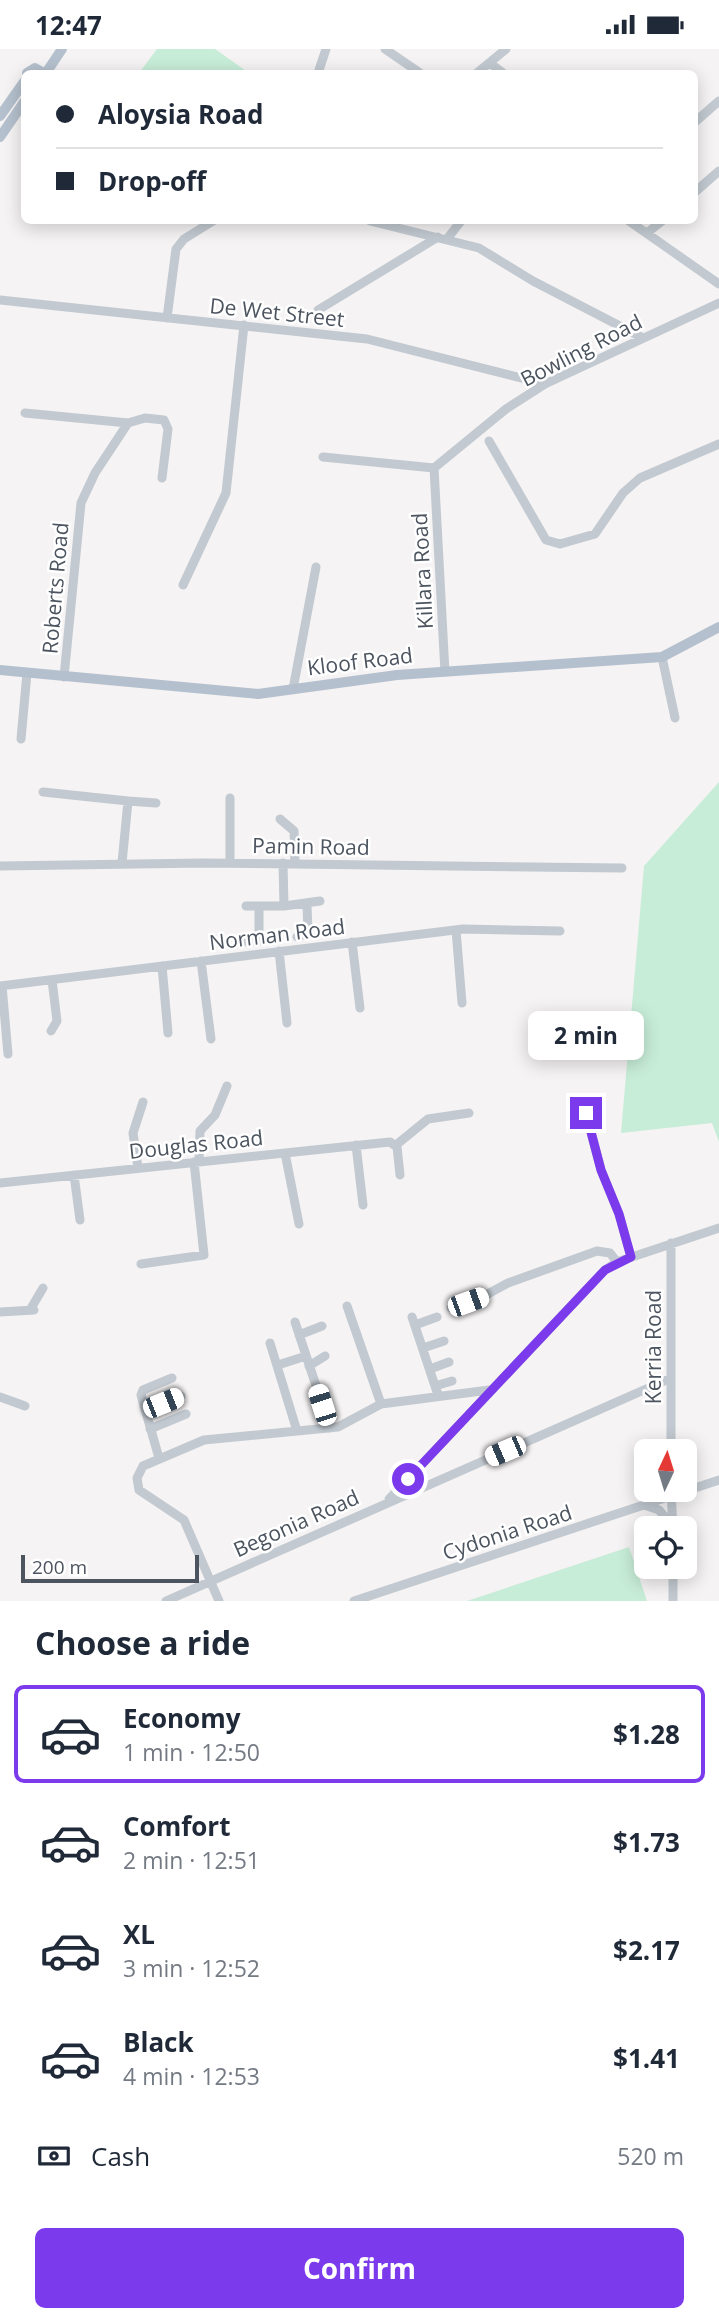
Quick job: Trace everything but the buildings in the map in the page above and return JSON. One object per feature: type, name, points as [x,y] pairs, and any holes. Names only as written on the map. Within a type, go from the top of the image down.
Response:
[{"type":"main road","points":[[45,70],[54,49]]},
{"type":"main road","points":[[46,70],[62,49]]},
{"type":"main road","points":[[0,116],[21,86]]},
{"type":"main road","points":[[0,137],[21,106]]},
{"type":"main road","name":"Kloof Road","points":[[0,670],[231,694],[258,694],[445,672],[662,657],[719,627]]},
{"type":"street","points":[[319,70],[326,49]]},
{"type":"street","points":[[385,49],[416,70]]},
{"type":"street","points":[[481,70],[504,49]]},
{"type":"street","points":[[489,63],[499,70]]},
{"type":"street","points":[[698,119],[719,101]]},
{"type":"street","points":[[698,189],[719,171]]},
{"type":"street","points":[[167,318],[176,249],[184,239],[208,224]]},
{"type":"street","points":[[383,224],[479,248],[533,281],[643,338]]},
{"type":"street","points":[[318,310],[443,238],[458,224]]},
{"type":"street","points":[[634,224],[719,285]]},
{"type":"street","points":[[647,233],[658,224]]},
{"type":"street","name":"De Wet Street","points":[[0,300],[367,339],[545,384]]},
{"type":"street","name":"Bowling Road","points":[[434,468],[506,409],[545,384],[719,303]]},
{"type":"street","points":[[183,585],[226,493],[244,325]]},
{"type":"street","points":[[25,413],[128,423],[150,418],[167,422],[162,478]]},
{"type":"street","name":"Roberts Road","points":[[64,677],[81,503],[95,473],[128,423]]},
{"type":"street","points":[[489,441],[546,540],[560,544],[595,534],[623,493],[649,472],[718,447]]},
{"type":"street","points":[[323,457],[434,468]]},
{"type":"street","name":"Killara Road","points":[[434,468],[445,672]]},
{"type":"street","points":[[293,689],[316,568]]},
{"type":"street","points":[[662,657],[675,718]]},
{"type":"street","points":[[20,739],[27,673]]},
{"type":"street","points":[[43,792],[156,803]]},
{"type":"street","points":[[230,798],[230,863]]},
{"type":"street","points":[[122,863],[128,801]]},
{"type":"street","points":[[280,819],[294,831],[295,864]]},
{"type":"street","points":[[283,863],[284,906]]},
{"type":"street","name":"Pamin Road","points":[[0,866],[283,863],[622,868]]},
{"type":"street","points":[[246,906],[307,905],[320,901]]},
{"type":"street","points":[[297,937],[307,935],[307,905]]},
{"type":"street","points":[[259,906],[259,941]]},
{"type":"street","points":[[456,930],[462,1003]]},
{"type":"street","name":"Norman Road","points":[[1,986],[456,930],[560,930]]},
{"type":"street","points":[[247,942],[271,940]]},
{"type":"street","points":[[352,942],[360,1008]]},
{"type":"street","points":[[279,951],[287,1023]]},
{"type":"street","points":[[201,961],[211,1039]]},
{"type":"street","points":[[162,967],[168,1033]]},
{"type":"street","points":[[51,1031],[57,1021],[52,980]]},
{"type":"street","points":[[1,986],[8,1054]]},
{"type":"street","points":[[141,1264],[204,1255],[196,1162],[200,1131],[215,1115],[227,1086]]},
{"type":"street","points":[[138,1168],[133,1133],[143,1102]]},
{"type":"street","points":[[400,1175],[396,1145],[428,1118],[469,1113]]},
{"type":"street","points":[[586,1113],[601,1170],[619,1214],[631,1257]]},
{"type":"street","name":"Douglas Road","points":[[0,1183],[356,1145],[390,1142],[396,1145]]},
{"type":"street","points":[[356,1145],[363,1205]]},
{"type":"street","points":[[285,1153],[299,1224]]},
{"type":"street","points":[[74,1175],[79,1220]]},
{"type":"street","points":[[388,1501],[489,1390],[605,1270],[617,1262],[719,1228]]},
{"type":"street","name":"Kerria Road","points":[[671,1243],[671,1439]]},
{"type":"street","points":[[451,1308],[484,1296],[508,1283],[597,1251],[610,1253],[617,1262]]},
{"type":"street","points":[[0,1311],[32,1310],[43,1288]]},
{"type":"street","points":[[347,1306],[380,1403]]},
{"type":"street","points":[[437,1391],[414,1321],[438,1317]]},
{"type":"street","points":[[295,1322],[330,1428]]},
{"type":"street","points":[[299,1335],[323,1326]]},
{"type":"street","points":[[423,1348],[444,1341]]},
{"type":"street","points":[[270,1343],[297,1431]]},
{"type":"street","points":[[281,1364],[293,1357],[306,1356]]},
{"type":"street","points":[[309,1366],[325,1356]]},
{"type":"street","points":[[430,1369],[449,1362]]},
{"type":"street","points":[[159,1458],[141,1395],[143,1390],[172,1378]]},
{"type":"street","name":"Begonia Road","points":[[166,1601],[671,1378]]},
{"type":"street","points":[[437,1391],[452,1381]]},
{"type":"street","points":[[219,1601],[184,1520],[139,1490],[138,1473],[143,1466],[204,1440],[330,1428],[347,1424],[380,1403],[437,1391],[489,1390]]},
{"type":"street","points":[[145,1411],[181,1396]]},
{"type":"street","points":[[0,1397],[25,1406]]},
{"type":"street","points":[[150,1429],[186,1414]]},
{"type":"street","points":[[408,1479],[409,1492]]},
{"type":"street","name":"Cydonia Road","points":[[697,1486],[719,1480]]},
{"type":"street","name":"Cydonia Road","points":[[354,1601],[650,1502]]},
{"type":"street","points":[[644,1505],[659,1510],[664,1516]]},
{"type":"street","points":[[673,1579],[673,1601]]},
{"type":"green space","points":[[157,49],[215,49],[245,70],[141,70]]},
{"type":"green space","points":[[719,782],[719,1142],[712,1123],[621,1133],[644,866]]},
{"type":"green space","points":[[629,1547],[634,1562],[634,1579],[640,1579],[647,1601],[467,1601]]},
{"type":"route","points":[[408,1479],[489,1390],[605,1270],[631,1257],[617,1208],[609,1195],[601,1170],[586,1113]]}]
